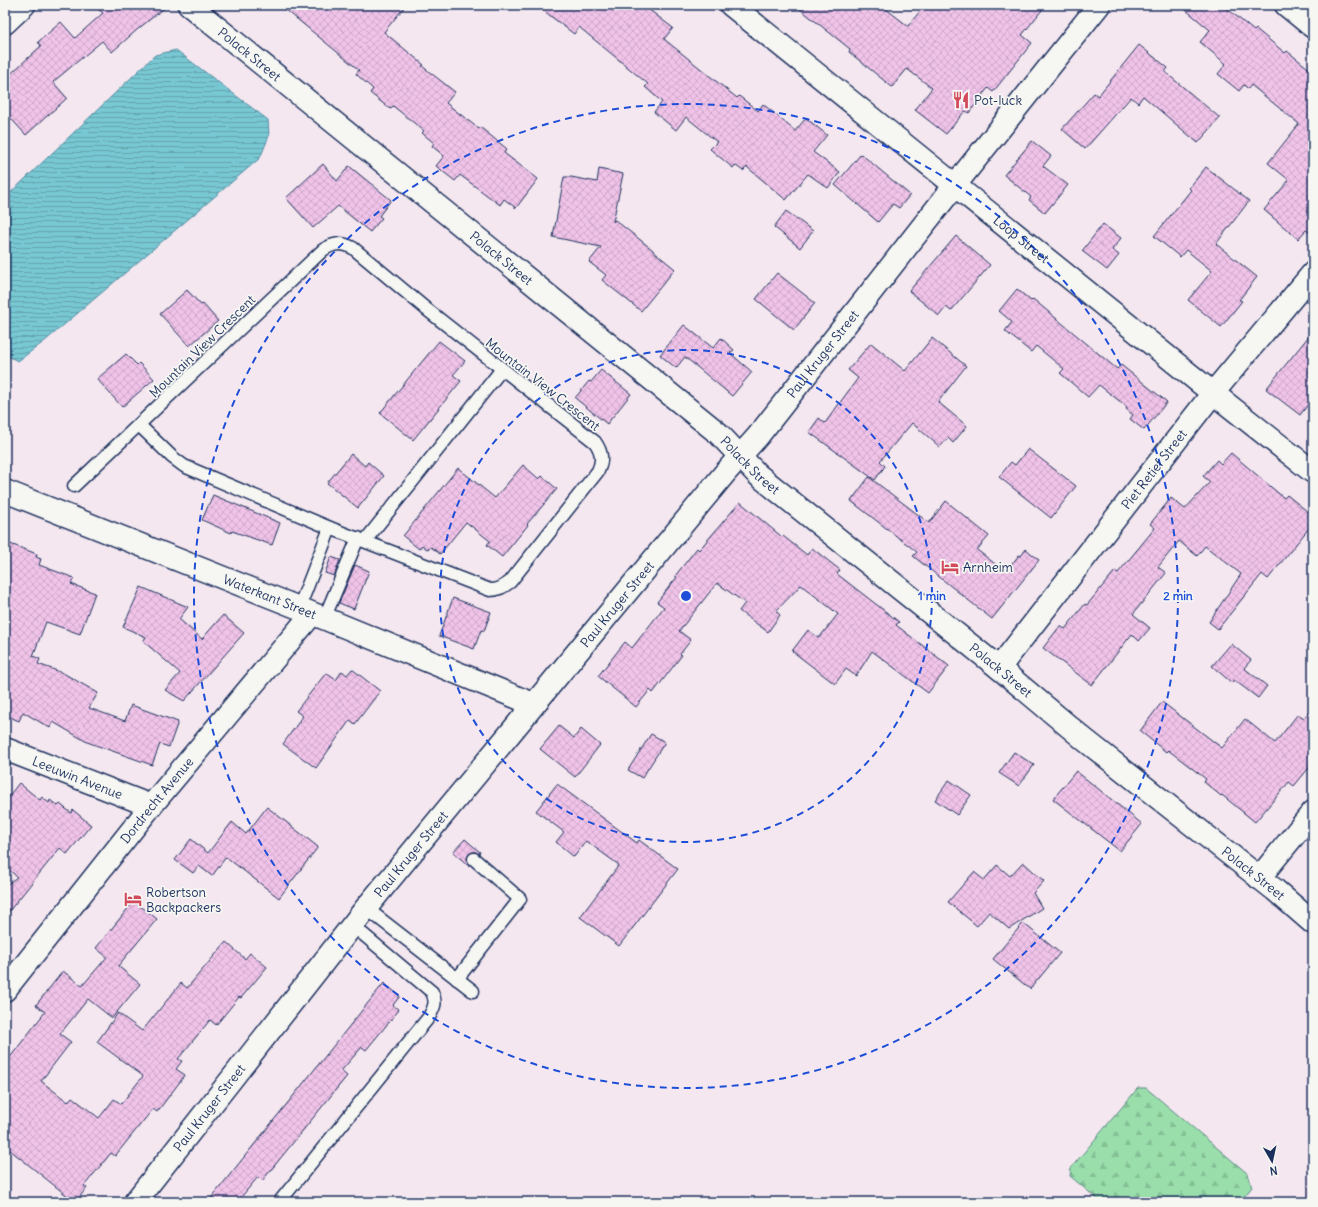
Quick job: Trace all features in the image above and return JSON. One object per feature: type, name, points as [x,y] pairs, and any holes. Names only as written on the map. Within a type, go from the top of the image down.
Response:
[{"type":"street","points":[[5,23],[24,5]]},
{"type":"street","name":"Polack Street","points":[[189,5],[712,428],[758,475],[1313,923]]},
{"type":"street","name":"Loop Street","points":[[731,5],[1313,472]]},
{"type":"street","name":"Paul Kruger Street","points":[[135,1202],[352,925],[533,704],[740,455],[758,436],[955,185],[1099,5]]},
{"type":"street","points":[[1286,5],[1313,27]]},
{"type":"street","name":"Piet Retief Street","points":[[999,668],[1213,393],[1313,273]]},
{"type":"street","name":"Waterkant Street","points":[[5,491],[533,704]]},
{"type":"street","name":"Dordrecht Avenue","points":[[5,990],[151,806],[312,614]]},
{"type":"street","name":"Leeuwin Avenue","points":[[5,749],[151,806]]},
{"type":"street","points":[[1259,878],[1313,812]]},
{"type":"lane","name":"Mountain View Crescent","points":[[74,486],[323,250],[332,244],[347,245],[353,248],[425,308],[595,442],[602,457],[598,471],[569,508],[510,582],[502,588],[496,590],[485,588],[330,528],[184,466],[172,457],[139,425]]},
{"type":"lane","points":[[312,614],[361,540],[502,369]]},
{"type":"lane","points":[[312,614],[330,528]]},
{"type":"lane","points":[[457,979],[520,899],[474,860]]},
{"type":"lane","points":[[366,908],[473,991]]},
{"type":"lane","points":[[281,1200],[429,1017],[434,1008],[435,999],[432,992],[352,925]]},
{"type":"green space","points":[[1138,1088],[1146,1088],[1248,1174],[1252,1187],[1240,1202],[1101,1202],[1070,1176],[1071,1168]]},
{"type":"water","points":[[176,50],[268,120],[269,136],[260,158],[45,341],[18,361],[5,355],[5,198],[155,55]]},
{"type":"building","points":[[93,5],[168,5],[112,52],[102,41],[53,82],[67,98],[26,135],[5,112],[5,79],[41,46],[38,42],[61,22],[75,38],[103,13]]},
{"type":"building","points":[[280,5],[406,5],[384,32],[424,65],[422,66],[455,92],[446,103],[479,129],[480,127],[507,149],[504,153],[538,179],[516,208],[504,199],[500,205],[460,175],[455,181],[436,166],[444,156],[432,146],[434,143],[422,133],[424,131],[393,106],[390,109],[370,93],[373,89],[356,74],[359,70]]},
{"type":"building","points":[[536,5],[643,5],[673,28],[664,39],[737,98],[739,96],[758,111],[763,104],[795,131],[806,118],[827,135],[813,152],[840,172],[828,188],[808,174],[786,200],[747,167],[743,171],[735,165],[733,168],[710,149],[717,142],[686,117],[676,130],[654,112],[662,102],[645,87],[648,84],[579,27],[574,34]]},
{"type":"building","points":[[795,5],[881,5],[908,26],[925,5],[1046,5],[1022,35],[1032,43],[993,92],[988,88],[969,113],[965,111],[946,134],[915,110],[932,88],[907,69],[892,87],[849,52],[850,49]]},
{"type":"building","points":[[1180,5],[1223,5],[1254,31],[1256,29],[1285,53],[1287,51],[1313,72],[1313,235],[1306,230],[1298,239],[1264,210],[1289,180],[1268,163],[1299,124],[1251,85],[1248,89],[1244,85],[1239,91],[1218,74],[1226,64],[1200,42],[1210,30]]},
{"type":"building","points":[[1139,45],[1168,68],[1165,72],[1220,118],[1198,143],[1143,96],[1138,103],[1131,97],[1085,149],[1062,129],[1094,93],[1098,96]]},
{"type":"building","points":[[1032,141],[1051,156],[1043,166],[1068,185],[1045,213],[1029,200],[1031,197],[1004,175]]},
{"type":"building","points":[[861,154],[910,195],[899,208],[893,204],[878,222],[835,185]]},
{"type":"building","points":[[323,164],[337,181],[349,166],[391,200],[379,216],[382,218],[370,232],[338,206],[313,228],[286,198]]},
{"type":"building","points":[[1206,167],[1249,201],[1216,244],[1257,277],[1239,300],[1242,301],[1221,327],[1188,300],[1212,271],[1186,250],[1180,257],[1154,236],[1191,190],[1189,188]]},
{"type":"building","points":[[599,169],[623,174],[613,222],[615,220],[675,269],[641,311],[602,280],[606,275],[589,262],[601,247],[553,237],[564,177],[597,182]]},
{"type":"building","points":[[786,211],[813,231],[800,248],[774,227]]},
{"type":"building","points":[[1103,224],[1121,238],[1112,250],[1119,255],[1107,270],[1082,251]]},
{"type":"building","points":[[956,236],[990,265],[951,311],[946,307],[939,316],[909,291]]},
{"type":"building","points":[[777,273],[815,303],[794,330],[756,299]]},
{"type":"building","points":[[1017,289],[1031,301],[1033,299],[1117,369],[1121,365],[1167,402],[1144,430],[1130,419],[1133,415],[1126,409],[1127,407],[1099,385],[1088,397],[1060,373],[1064,369],[1036,346],[1031,352],[1005,331],[1012,322],[999,311]]},
{"type":"building","points":[[187,290],[201,305],[203,304],[218,321],[189,346],[160,314]]},
{"type":"building","points":[[684,325],[713,348],[721,338],[734,350],[730,353],[752,372],[732,396],[685,357],[676,368],[660,355]]},
{"type":"building","points":[[1313,331],[1313,398],[1300,415],[1266,389]]},
{"type":"building","points":[[932,338],[966,366],[938,402],[967,426],[953,443],[948,438],[940,447],[912,423],[880,461],[885,466],[875,480],[809,432],[819,418],[825,423],[858,378],[848,370],[871,343],[905,371]]},
{"type":"building","points":[[439,341],[465,361],[453,375],[461,381],[413,440],[380,413]]},
{"type":"building","points":[[126,354],[137,365],[139,363],[154,379],[122,407],[97,379]]},
{"type":"building","points":[[601,370],[631,394],[607,424],[575,398],[589,381],[591,382]]},
{"type":"building","points":[[1028,449],[1076,486],[1051,518],[999,477],[1011,462],[1015,465]]},
{"type":"building","points":[[1231,453],[1284,498],[1287,495],[1313,516],[1313,523],[1268,579],[1262,574],[1218,629],[1209,622],[1241,574],[1205,546],[1197,556],[1179,541],[1158,567],[1166,573],[1133,614],[1150,628],[1139,641],[1132,634],[1092,685],[1043,648],[1060,626],[1065,629],[1115,571],[1118,573],[1155,528],[1150,524],[1171,498],[1185,509],[1210,482],[1203,476],[1217,460],[1221,464]]},
{"type":"building","points":[[351,454],[365,466],[368,462],[384,476],[358,508],[327,483]]},
{"type":"building","points":[[523,465],[539,479],[542,476],[557,489],[527,524],[528,525],[502,557],[487,545],[490,541],[466,522],[440,554],[431,547],[428,550],[422,545],[419,549],[403,536],[458,468],[495,498]]},
{"type":"building","points":[[869,477],[929,523],[946,501],[989,536],[977,550],[1003,570],[1007,566],[1009,568],[1019,555],[1021,556],[1026,549],[1039,560],[992,619],[913,556],[917,552],[851,501]]},
{"type":"building","points":[[213,495],[280,523],[272,545],[232,531],[231,533],[202,520]]},
{"type":"building","points":[[740,502],[782,537],[783,536],[807,555],[812,548],[840,570],[837,574],[899,622],[896,625],[949,666],[928,693],[872,651],[856,676],[846,669],[835,684],[792,651],[808,630],[819,638],[838,614],[801,585],[776,611],[780,615],[768,632],[739,611],[745,603],[717,583],[679,631],[691,640],[680,654],[682,655],[653,693],[650,690],[636,707],[598,676],[625,642],[632,648],[664,607],[657,602],[677,577],[675,576],[697,548],[699,550]]},
{"type":"building","points":[[5,542],[37,554],[36,557],[41,559],[39,565],[74,578],[71,584],[95,593],[80,634],[46,622],[33,656],[40,659],[38,664],[63,673],[98,693],[89,708],[125,721],[131,705],[178,722],[169,747],[160,744],[152,765],[87,742],[53,722],[50,728],[23,712],[19,721],[5,715]]},
{"type":"building","points":[[331,557],[340,560],[334,576],[325,573]]},
{"type":"building","points":[[355,565],[369,571],[354,609],[339,603]]},
{"type":"building","points":[[141,587],[188,607],[179,619],[202,639],[223,615],[244,633],[184,701],[165,690],[180,673],[143,641],[146,637],[123,627]]},
{"type":"building","points":[[453,598],[491,612],[484,631],[481,630],[474,649],[439,636]]},
{"type":"building","points":[[1231,644],[1251,660],[1244,668],[1267,686],[1258,698],[1234,680],[1232,683],[1212,666]]},
{"type":"building","points":[[352,669],[380,691],[355,724],[350,720],[316,768],[283,744],[303,716],[296,711],[326,673],[336,680],[342,671],[347,675]]},
{"type":"building","points":[[1162,702],[1222,748],[1245,719],[1275,743],[1298,714],[1304,718],[1313,707],[1313,763],[1294,786],[1289,782],[1255,822],[1204,782],[1206,779],[1168,750],[1166,752],[1140,731]]},
{"type":"building","points":[[559,726],[574,738],[581,729],[600,745],[575,777],[540,749]]},
{"type":"building","points":[[651,734],[665,742],[642,778],[628,770]]},
{"type":"building","points":[[1014,752],[1034,765],[1019,786],[999,773]]},
{"type":"building","points":[[1076,771],[1142,824],[1120,851],[1053,799]]},
{"type":"building","points":[[949,780],[971,795],[957,815],[935,800]]},
{"type":"building","points":[[19,783],[40,800],[42,797],[49,803],[50,800],[58,806],[60,804],[71,813],[73,810],[91,825],[67,854],[60,848],[5,916],[5,886],[17,877],[5,866],[5,851],[11,843],[5,838],[5,801]]},
{"type":"building","points":[[557,784],[637,843],[639,840],[678,869],[619,946],[580,917],[619,865],[586,841],[574,857],[556,842],[564,832],[536,811]]},
{"type":"building","points":[[267,807],[318,847],[279,898],[226,857],[212,876],[199,866],[193,873],[175,860],[191,839],[208,853],[232,822],[246,834]]},
{"type":"building","points":[[465,839],[480,852],[479,854],[472,852],[469,854],[467,858],[469,866],[453,852]]},
{"type":"building","points":[[1023,862],[1044,881],[1033,893],[1042,908],[1009,929],[989,912],[977,926],[948,902],[974,872],[984,880],[997,865],[1010,876]]},
{"type":"building","points":[[134,901],[157,919],[118,966],[140,984],[112,1018],[88,999],[60,1034],[71,1042],[41,1081],[68,1102],[72,1097],[99,1118],[114,1099],[121,1104],[143,1076],[97,1042],[118,1013],[142,1031],[181,983],[187,988],[226,942],[245,959],[250,953],[267,967],[241,998],[239,997],[216,1025],[210,1020],[178,1059],[182,1061],[176,1069],[185,1075],[157,1112],[153,1109],[115,1156],[111,1153],[84,1186],[87,1188],[75,1202],[5,1146],[5,1064],[45,1012],[36,1005],[63,971],[82,986],[107,957],[96,948]]},
{"type":"building","points":[[1023,923],[1060,953],[1030,989],[993,959]]},
{"type":"building","points":[[384,983],[400,996],[393,1005],[399,1010],[366,1050],[362,1047],[341,1071],[347,1076],[262,1181],[258,1177],[237,1202],[208,1202]]},
{"type":"place","name":"Pot-luck","points":[[961,100]]},
{"type":"place","name":"Arnheim","points":[[950,567]]},
{"type":"place","name":"Robertson Backpackers","points":[[133,899]]}]
